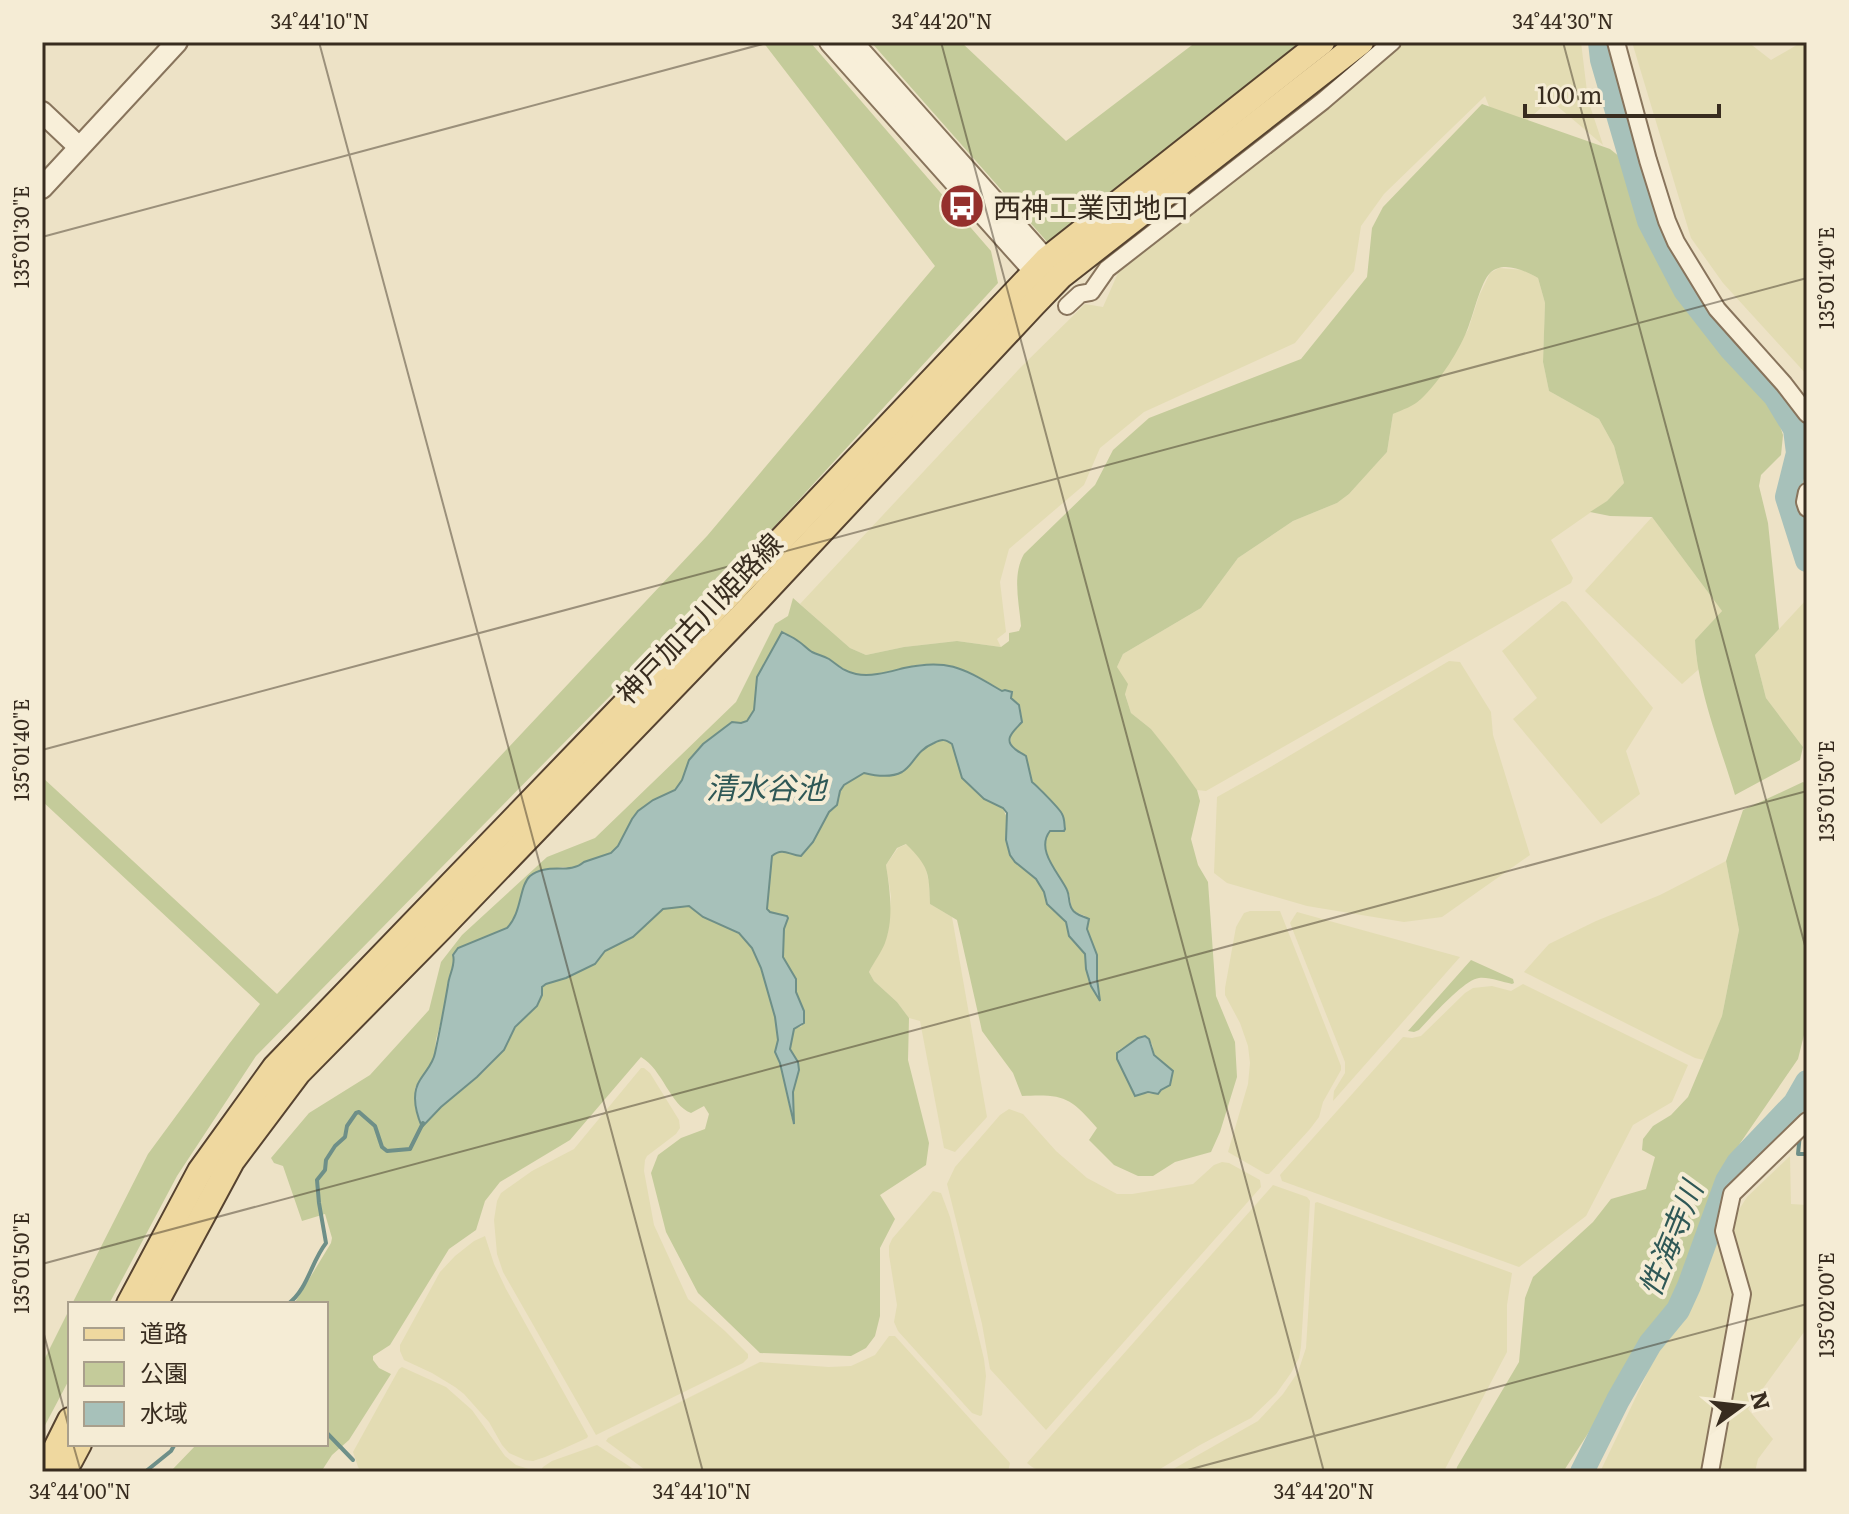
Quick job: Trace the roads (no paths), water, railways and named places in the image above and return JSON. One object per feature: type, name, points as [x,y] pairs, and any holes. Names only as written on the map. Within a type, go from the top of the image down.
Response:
[{"type":"main road","name":"神戸加古川姫路線","points":[[130,1302],[200,1171],[275,1067],[654,674],[1048,274],[1322,42]]},
{"type":"main road","name":"神戸加古川姫路線","points":[[156,1302],[232,1161],[298,1073],[749,609],[1048,274],[1361,42]]},
{"type":"main road","points":[[44,1472],[68,1424]]},
{"type":"main road","points":[[64,1472],[78,1446]]},
{"type":"street","points":[[42,188],[177,42]]},
{"type":"street","points":[[830,42],[1048,274],[1080,294]]},
{"type":"street","points":[[852,42],[1048,274]]},
{"type":"street","points":[[1067,306],[1080,294],[1091,292],[1107,269],[1323,101],[1392,42]]},
{"type":"street","points":[[1616,42],[1648,160],[1676,242],[1717,309],[1807,414]]},
{"type":"street","points":[[42,112],[79,147]]},
{"type":"street","points":[[1807,492],[1807,508]]},
{"type":"street","points":[[1710,1472],[1742,1294],[1724,1231],[1732,1194],[1802,1126]]},
{"type":"water","name":"清水谷池","points":[[782,632],[852,673],[874,674],[920,665],[945,665],[966,671],[1002,691],[1012,692],[1011,698],[1019,705],[1022,722],[1011,735],[1010,742],[1026,756],[1032,782],[1063,816],[1064,831],[1050,831],[1045,846],[1067,890],[1072,909],[1089,919],[1087,929],[1097,955],[1100,1001],[1091,986],[1085,954],[1069,936],[1066,922],[1047,904],[1036,879],[1010,855],[1006,840],[1007,813],[984,799],[962,778],[952,744],[941,740],[923,750],[902,772],[883,776],[864,773],[844,785],[837,805],[829,812],[813,842],[801,856],[783,852],[772,856],[767,909],[788,918],[784,929],[783,957],[796,979],[796,992],[804,1011],[804,1023],[794,1029],[790,1049],[799,1070],[793,1092],[794,1124],[775,1052],[778,1040],[775,1017],[752,948],[739,933],[703,917],[689,906],[663,909],[633,937],[605,951],[595,964],[542,987],[537,1006],[515,1027],[504,1050],[422,1127],[416,1110],[417,1085],[434,1057],[453,955],[458,948],[507,928],[530,876],[544,870],[572,868],[611,853],[638,811],[675,790],[689,760],[703,744],[732,722],[747,721],[754,710],[757,677]]},
{"type":"water","points":[[1145,1036],[1154,1055],[1173,1071],[1170,1085],[1158,1094],[1148,1092],[1135,1096],[1117,1053]]},
{"type":"waterway","name":"性海寺川","points":[[1600,42],[1602,60],[1649,221],[1685,290],[1731,349],[1775,396],[1795,429],[1798,453],[1787,497],[1807,560]]},
{"type":"waterway","name":"性海寺川","points":[[1582,1472],[1650,1344],[1678,1310],[1727,1181],[1738,1163],[1795,1103],[1807,1082]]},
{"type":"waterway","points":[[1795,1103],[1798,1122]]},
{"type":"waterway","points":[[290,1302],[305,1283],[326,1243],[317,1180],[335,1146],[345,1137],[347,1126],[356,1113],[359,1112],[375,1126],[382,1147],[387,1151],[410,1149],[423,1123]]},
{"type":"waterway","points":[[1800,1134],[1798,1154],[1807,1154]]},
{"type":"waterway","points":[[328,1434],[353,1460]]},
{"type":"waterway","points":[[145,1472],[174,1446]]},
{"type":"place","name":"西神工業団地口","points":[[962,206]]}]
